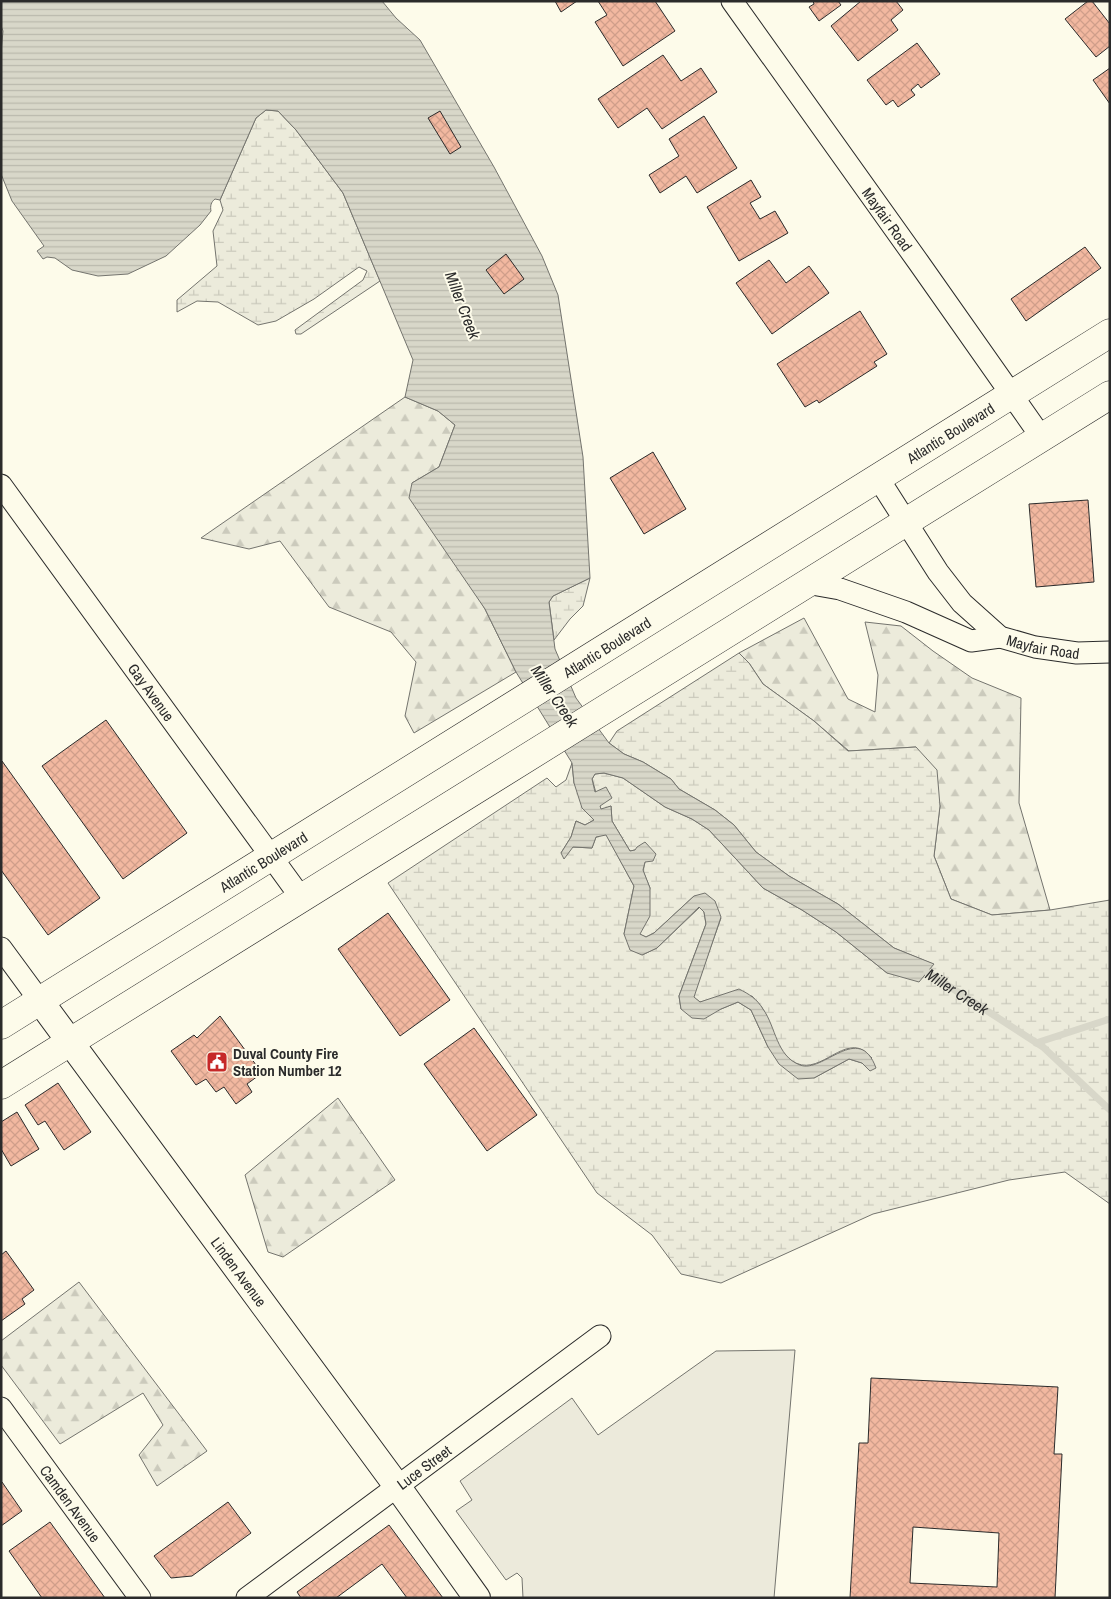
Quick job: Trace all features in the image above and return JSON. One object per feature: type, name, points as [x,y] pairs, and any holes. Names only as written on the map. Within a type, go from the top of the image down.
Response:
[{"type":"main road","name":"Atlantic Boulevard","points":[[1,1025],[1110,333]]},
{"type":"main road","points":[[1,1085],[1110,395]]},
{"type":"street","name":"Mayfair Road","points":[[732,1],[1042,438]]},
{"type":"street","name":"Mayfair Road","points":[[878,478],[938,572],[962,602],[1000,637],[1035,647],[1076,653],[1110,652]]},
{"type":"street","name":"Gay Avenue","points":[[1,485],[302,899]]},
{"type":"street","points":[[806,584],[840,589],[906,612],[971,641],[1000,637]]},
{"type":"street","name":"Linden Avenue","points":[[1,948],[397,1486],[477,1598]]},
{"type":"street","name":"Luce Street","points":[[247,1598],[600,1336]]},
{"type":"street","name":"Camden Avenue","points":[[1,1408],[140,1598]]},
{"type":"green space","points":[[266,110],[278,111],[296,130],[343,193],[380,281],[301,334],[296,334],[295,330],[363,280],[367,271],[359,267],[314,299],[276,321],[258,325],[218,302],[197,301],[177,312],[177,300],[217,266],[213,231],[223,210],[220,200],[256,118]]},
{"type":"green space","points":[[405,397],[438,411],[455,425],[439,467],[412,483],[485,609],[516,672],[414,733],[405,716],[416,662],[391,632],[329,607],[280,541],[249,549],[201,538]]},
{"type":"green space","points":[[590,578],[583,606],[554,640],[549,602],[553,596]]},
{"type":"green space","points":[[804,618],[848,699],[875,712],[878,675],[865,622],[901,626],[972,678],[1021,698],[1019,803],[1050,910],[992,915],[951,899],[934,856],[940,806],[916,747],[849,751],[814,721],[763,684],[749,663],[739,653]]},
{"type":"green space","points":[[739,653],[749,663],[763,684],[814,721],[848,751],[916,747],[937,770],[940,806],[934,856],[951,899],[992,915],[1050,910],[1110,900],[1110,1204],[1065,1172],[1009,1180],[873,1214],[721,1283],[681,1274],[652,1235],[597,1193],[388,883],[547,778],[556,787],[566,780],[572,763],[574,783],[594,820],[585,825],[576,821],[571,837],[561,853],[573,847],[592,848],[596,837],[606,834],[634,886],[624,934],[642,955],[657,948],[700,907],[704,912],[706,924],[679,996],[681,1009],[721,1009],[738,1002],[751,1010],[768,1047],[814,1078],[849,1059],[862,1063],[872,1058],[863,1050],[854,1048],[846,1049],[811,1065],[802,1065],[792,1061],[782,1051],[764,1011],[752,996],[700,1002],[693,997],[721,918],[694,896],[654,933],[646,937],[639,934],[650,888],[643,871],[645,862],[635,850],[630,851],[612,821],[611,806],[601,810],[592,779],[595,774],[604,773],[623,778],[665,807],[692,819],[709,830],[763,888],[836,932],[887,973],[933,964],[894,948],[838,904],[789,876],[756,852],[734,825],[715,810],[679,789],[671,779],[643,762],[624,754],[609,743],[617,731]]},
{"type":"green space","points":[[338,1098],[395,1180],[283,1257],[268,1252],[245,1175]]},
{"type":"green space","points":[[79,1282],[207,1451],[157,1486],[139,1455],[163,1425],[143,1393],[60,1444],[1,1365],[1,1341]]},
{"type":"shaded area","points":[[795,1350],[774,1598],[523,1598],[522,1578],[517,1573],[506,1580],[456,1511],[472,1500],[460,1481],[572,1398],[598,1435],[716,1351]]},
{"type":"water","points":[[1,1],[382,1],[396,18],[420,40],[494,167],[542,256],[558,295],[583,457],[590,578],[553,596],[549,602],[555,649],[576,698],[609,743],[624,754],[643,762],[671,779],[679,789],[715,810],[734,825],[756,852],[789,876],[838,904],[894,948],[934,964],[919,982],[887,973],[836,932],[763,888],[709,830],[692,819],[665,807],[623,778],[604,773],[595,774],[592,779],[595,792],[606,787],[612,798],[600,806],[601,809],[611,806],[612,821],[630,851],[635,850],[645,842],[656,854],[653,861],[645,862],[643,870],[650,888],[650,916],[640,934],[646,937],[654,933],[694,896],[705,893],[715,901],[721,917],[694,997],[700,1002],[739,989],[749,995],[763,1009],[786,1055],[800,1065],[809,1066],[840,1052],[860,1049],[869,1055],[876,1068],[870,1071],[862,1063],[849,1059],[814,1078],[798,1079],[779,1064],[768,1047],[751,1010],[738,1002],[704,1019],[692,1018],[681,1009],[679,996],[706,924],[704,912],[699,907],[657,948],[642,955],[630,950],[624,934],[634,886],[606,835],[596,837],[592,848],[573,847],[564,859],[561,853],[571,837],[576,821],[585,825],[594,820],[582,808],[574,783],[572,763],[516,672],[485,609],[409,498],[412,483],[439,467],[455,425],[438,411],[405,397],[413,360],[343,193],[296,130],[278,111],[266,110],[256,118],[220,200],[214,200],[211,204],[211,211],[200,225],[166,256],[128,274],[98,276],[72,270],[55,258],[47,257],[43,259],[37,251],[44,246],[12,201],[1,174],[1,52],[3,31],[1,26]]},
{"type":"building","points":[[555,1],[577,1],[561,12]]},
{"type":"building","points":[[598,1],[655,1],[675,31],[623,66],[595,22],[607,15]]},
{"type":"building","points":[[813,1],[838,1],[841,5],[819,21],[809,7],[814,4]]},
{"type":"building","points":[[861,1],[896,1],[903,10],[891,20],[898,30],[858,61],[831,26]]},
{"type":"building","points":[[1088,1],[1092,1],[1110,24],[1110,46],[1096,57],[1065,19]]},
{"type":"building","points":[[917,43],[940,74],[921,88],[918,84],[911,90],[915,95],[898,107],[893,100],[886,105],[867,80]]},
{"type":"building","points":[[663,55],[681,81],[701,68],[717,92],[662,129],[647,108],[618,128],[598,99]]},
{"type":"building","points":[[1110,68],[1110,104],[1093,80]]},
{"type":"building","points":[[440,111],[461,147],[450,154],[428,118]]},
{"type":"building","points":[[704,116],[737,168],[697,193],[686,176],[660,193],[649,175],[679,156],[669,139]]},
{"type":"building","points":[[751,180],[761,197],[750,203],[760,219],[775,211],[788,233],[739,261],[707,207]]},
{"type":"building","points":[[1085,247],[1101,268],[1026,321],[1011,299]]},
{"type":"building","points":[[506,254],[524,279],[504,294],[486,270]]},
{"type":"building","points":[[769,260],[786,283],[809,266],[829,293],[772,334],[736,283]]},
{"type":"building","points":[[860,311],[887,354],[874,362],[877,366],[819,403],[817,400],[805,407],[777,364]]},
{"type":"building","points":[[653,452],[686,509],[644,534],[610,478]]},
{"type":"building","points":[[1088,500],[1094,582],[1036,587],[1029,504]]},
{"type":"building","points":[[106,720],[187,833],[123,879],[42,766]]},
{"type":"building","points":[[2,761],[100,898],[48,935],[1,870]]},
{"type":"building","points":[[388,913],[450,1000],[400,1036],[338,949]]},
{"type":"building","name":"Duval County Fire Station Number 12","points":[[220,1016],[262,1073],[247,1084],[252,1092],[236,1104],[224,1087],[216,1092],[206,1079],[196,1085],[171,1051],[194,1035],[197,1038]]},
{"type":"building","points":[[474,1028],[537,1115],[487,1151],[424,1064]]},
{"type":"building","points":[[58,1083],[91,1132],[64,1150],[45,1121],[38,1125],[25,1105]]},
{"type":"building","points":[[17,1112],[39,1149],[11,1166],[1,1149],[1,1122]]},
{"type":"building","points":[[6,1251],[34,1290],[22,1299],[25,1304],[1,1321],[1,1255]]},
{"type":"building","points":[[871,1378],[1058,1387],[1054,1454],[1062,1454],[1055,1598],[850,1598],[859,1443],[868,1443]],"holes":[[[913,1527],[999,1533],[997,1587],[910,1583]]]},
{"type":"building","points":[[1,1483],[22,1511],[1,1526]]},
{"type":"building","points":[[228,1502],[251,1533],[192,1576],[171,1578],[154,1556]]},
{"type":"building","points":[[50,1522],[105,1598],[42,1598],[9,1551]]},
{"type":"building","points":[[389,1525],[443,1598],[407,1598],[382,1564],[336,1598],[301,1598],[297,1592]]},
{"type":"waterway","name":"Miller Creek","points":[[927,972],[1043,1047],[1110,1110]]},
{"type":"waterway","points":[[1036,1043],[1110,1019]]},
{"type":"place","name":"Duval County Fire Station Number 12","points":[[217,1062]]}]
